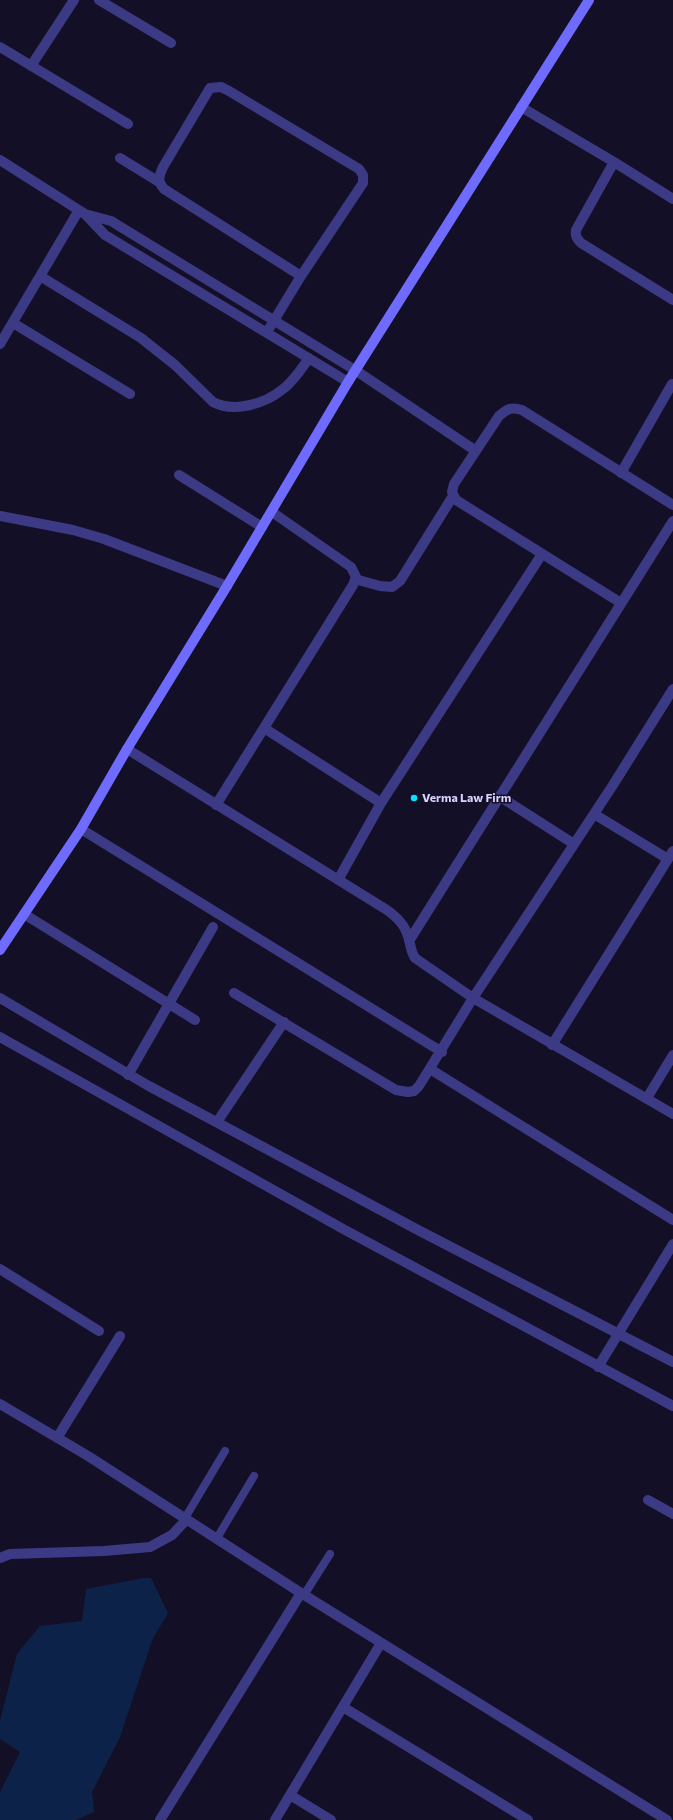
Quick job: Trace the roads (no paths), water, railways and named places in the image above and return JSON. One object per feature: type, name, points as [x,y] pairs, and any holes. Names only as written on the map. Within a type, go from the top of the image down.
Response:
[{"type":"street","points":[[31,66],[74,0]]},
{"type":"street","points":[[99,0],[171,44]]},
{"type":"street","points":[[0,950],[81,829],[127,749],[272,512],[355,370],[589,0]]},
{"type":"street","points":[[0,47],[128,124]]},
{"type":"street","points":[[159,182],[159,176],[163,167],[210,88],[221,87],[359,169],[363,175],[363,183],[301,276],[267,332]]},
{"type":"street","points":[[521,107],[673,199]]},
{"type":"street","points":[[120,158],[159,182],[164,189],[301,276]]},
{"type":"street","points":[[0,160],[82,212],[105,235],[348,382]]},
{"type":"street","points":[[614,162],[576,230],[575,235],[581,243],[673,300]]},
{"type":"street","points":[[82,212],[111,221],[275,319],[355,370],[476,452]]},
{"type":"street","points":[[0,344],[40,276],[82,212]]},
{"type":"street","points":[[40,276],[141,338],[175,365],[204,394],[220,405],[229,407],[247,406],[270,398],[284,389],[309,358]]},
{"type":"street","points":[[13,323],[130,394]]},
{"type":"street","points":[[621,472],[672,384]]},
{"type":"street","points":[[621,603],[456,500],[453,496],[452,487],[500,416],[507,409],[513,408],[522,410],[673,506]]},
{"type":"street","points":[[179,475],[262,527]]},
{"type":"street","points":[[355,579],[380,586],[392,587],[400,581],[453,496]]},
{"type":"street","points":[[216,805],[353,585],[355,579],[354,571],[351,568],[272,512]]},
{"type":"street","points":[[0,516],[73,530],[104,539],[227,586]]},
{"type":"street","points":[[409,941],[673,521]]},
{"type":"street","points":[[338,880],[381,803],[542,554]]},
{"type":"street","points":[[234,993],[396,1090],[408,1092],[414,1091],[442,1052],[473,998],[594,814],[673,689]]},
{"type":"street","points":[[264,728],[381,803]]},
{"type":"street","points":[[127,749],[397,917],[406,930],[410,949],[415,958],[473,998],[673,1114]]},
{"type":"street","points":[[499,796],[574,844]]},
{"type":"street","points":[[552,1045],[670,855],[594,814]]},
{"type":"street","points":[[81,829],[442,1052]]},
{"type":"street","points":[[24,914],[195,1020]]},
{"type":"street","points":[[128,1075],[213,927]]},
{"type":"street","points":[[0,998],[128,1075],[418,1230],[673,1362]]},
{"type":"street","points":[[217,1122],[284,1022]]},
{"type":"street","points":[[0,1037],[338,1227],[673,1406]]},
{"type":"street","points":[[647,1098],[673,1055]]},
{"type":"street","points":[[430,1069],[673,1220]]},
{"type":"street","points":[[598,1367],[673,1244]]},
{"type":"street","points":[[0,1269],[99,1330]]},
{"type":"street","points":[[57,1438],[120,1336]]},
{"type":"street","points":[[0,1404],[57,1438],[381,1643],[667,1820]]},
{"type":"street","points":[[648,1500],[673,1514]]},
{"type":"street","points":[[0,1558],[10,1554],[104,1551],[150,1547],[172,1535],[186,1519]]},
{"type":"street","points":[[160,1820],[303,1594]]},
{"type":"street","points":[[275,1820],[381,1643]]},
{"type":"street","points":[[343,1707],[528,1820]]},
{"type":"street","points":[[290,1795],[331,1820]]},
{"type":"lane","points":[[186,1519],[225,1451]]},
{"type":"lane","points":[[217,1538],[254,1476]]},
{"type":"lane","points":[[303,1594],[330,1554]]},
{"type":"water","points":[[151,1578],[168,1613],[153,1638],[120,1737],[92,1792],[94,1812],[76,1820],[0,1820],[0,1792],[20,1752],[0,1739],[0,1721],[17,1654],[40,1626],[82,1621],[86,1589]]},
{"type":"place","name":"Verma Law Firm","points":[[414,798]]}]
